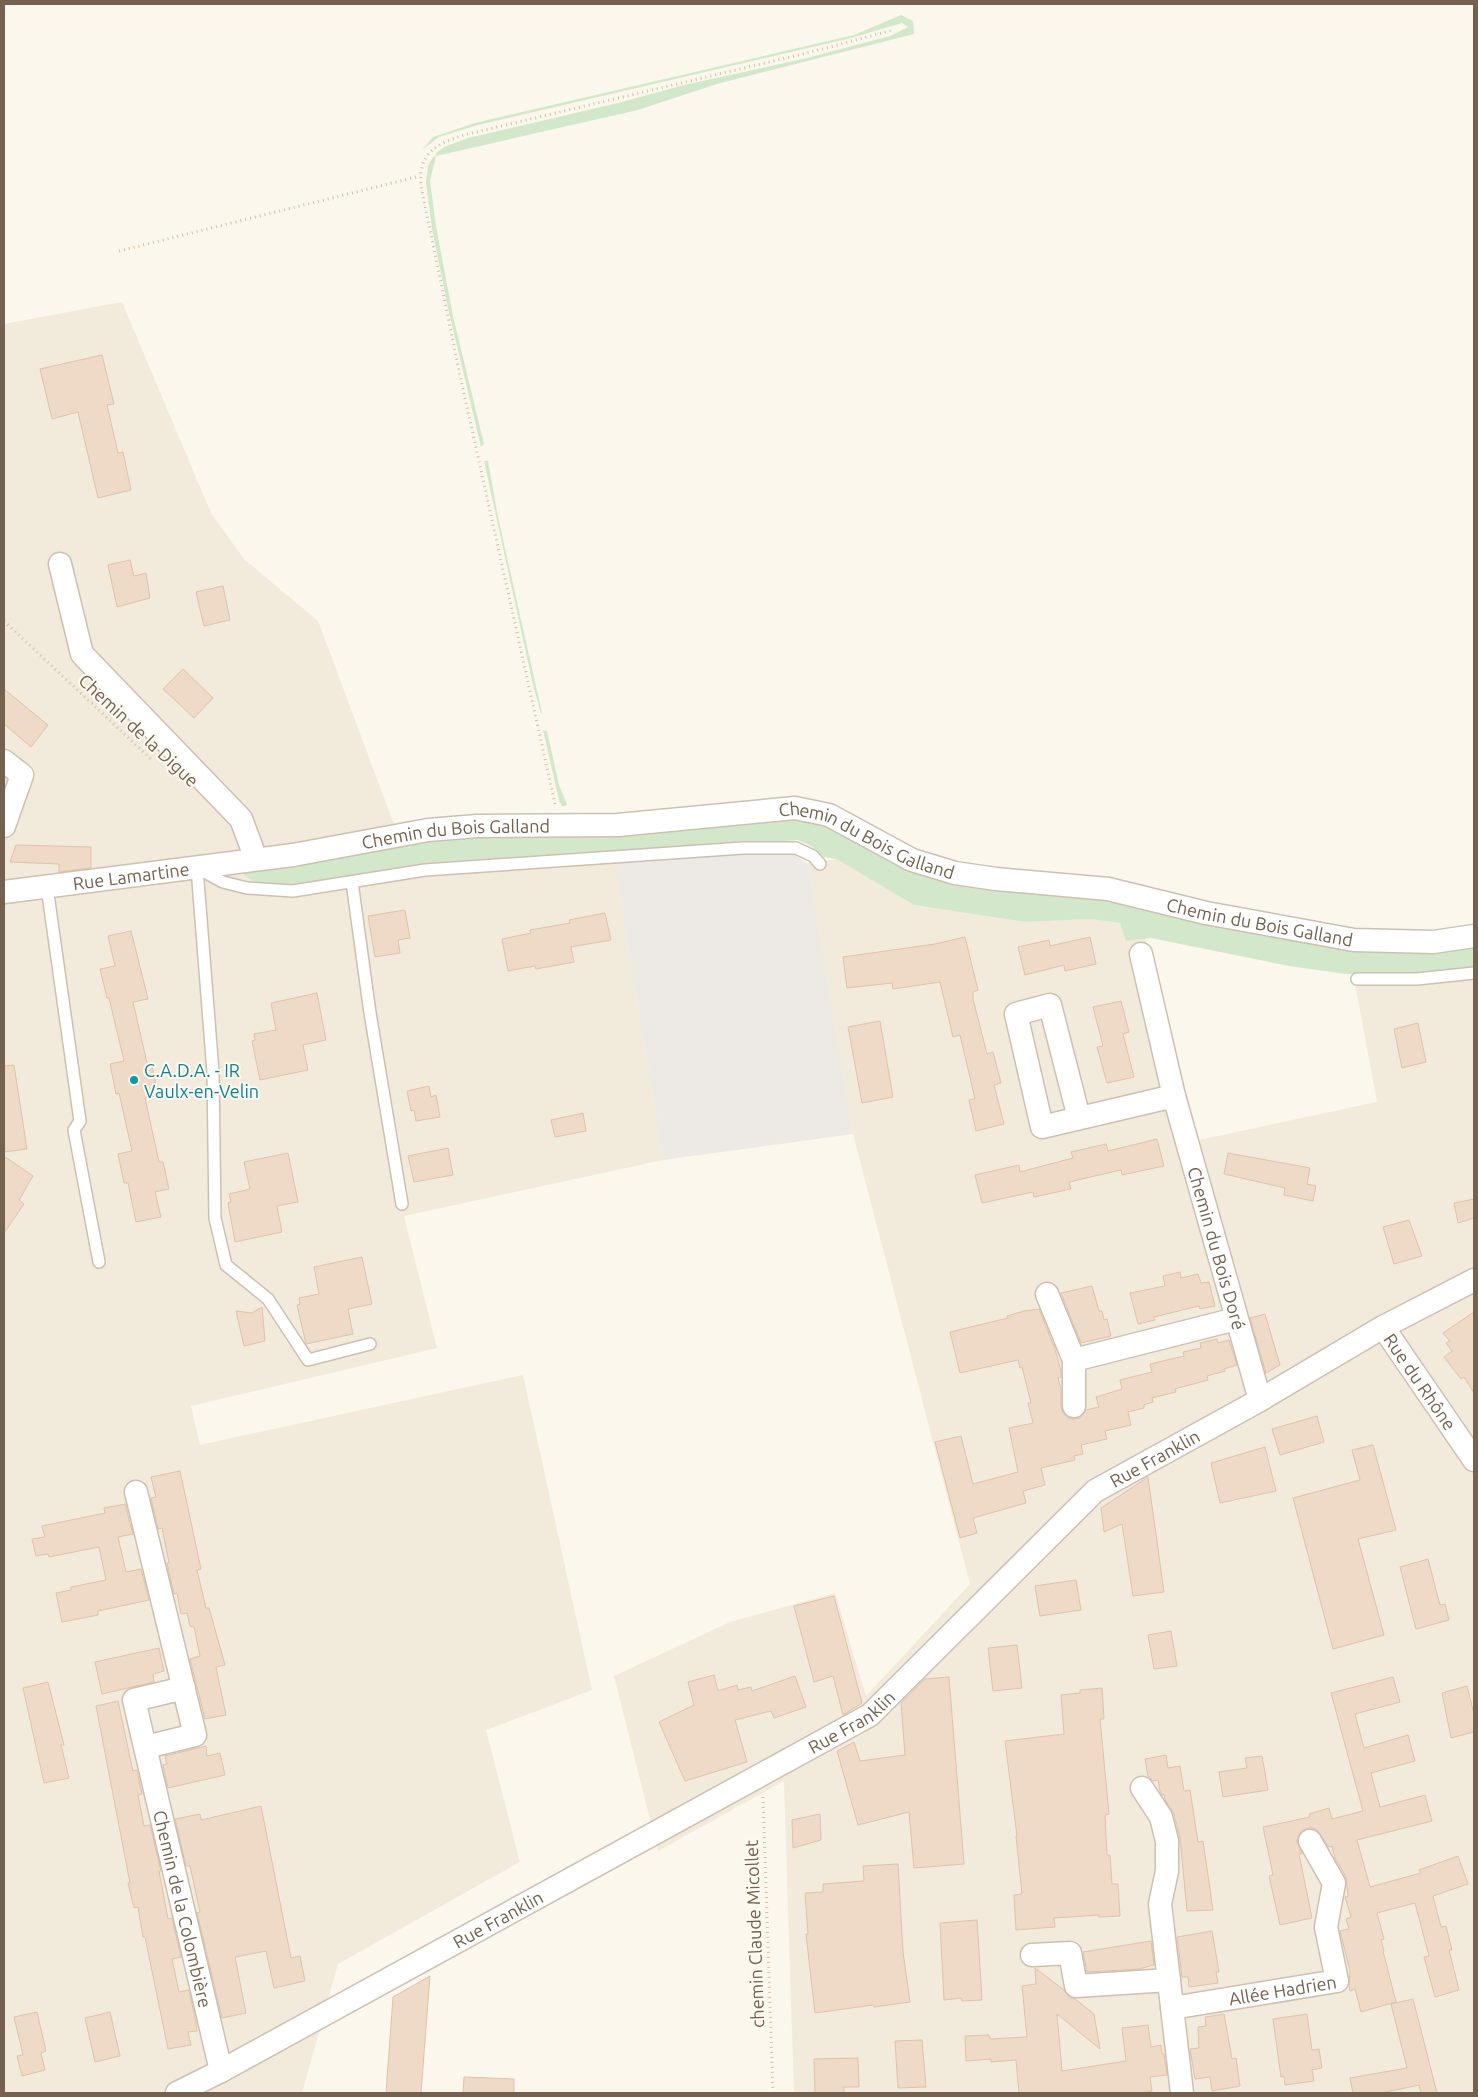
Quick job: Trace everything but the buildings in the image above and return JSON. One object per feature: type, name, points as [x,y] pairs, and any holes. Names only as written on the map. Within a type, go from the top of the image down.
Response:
[{"type":"street","points":[[60,564],[82,654],[241,820],[256,859]]},
{"type":"street","points":[[4,761],[22,775],[4,826]]},
{"type":"street","name":"Chemin du Bois Galland","points":[[256,859],[342,847],[436,829],[477,826],[627,824],[785,808],[807,809],[829,815],[850,825],[912,860],[955,873],[996,879],[1108,889],[1266,925],[1354,940],[1433,942],[1474,936]]},
{"type":"street","name":"Rue Lamartine","points":[[4,892],[256,859]]},
{"type":"street","name":"Chemin du Bois Doré","points":[[1141,954],[1174,1096],[1260,1400]]},
{"type":"street","points":[[1079,1118],[1050,1005],[1016,1014],[1042,1127],[1174,1096]]},
{"type":"street","name":"Rue Franklin","points":[[177,2093],[221,2071],[870,1715],[1095,1491],[1260,1400],[1383,1327],[1474,1280]]},
{"type":"street","points":[[1047,1294],[1074,1360],[1074,1406]]},
{"type":"street","points":[[1074,1360],[1236,1319]]},
{"type":"street","name":"Rue du Rhône","points":[[1383,1327],[1474,1460]]},
{"type":"street","points":[[136,1492],[195,1735],[146,1747]]},
{"type":"street","name":"Chemin de la Colombière","points":[[184,1688],[134,1700],[221,2071]]},
{"type":"street","points":[[1142,1788],[1161,1816],[1167,1841],[1167,1871],[1160,1904],[1182,2093]]},
{"type":"street","name":"Allée Hadrien","points":[[1172,2008],[1337,1981],[1326,1927],[1334,1883],[1310,1841]]},
{"type":"street","points":[[1032,1955],[1070,1953],[1076,1986],[1169,1980]]},
{"type":"lane","points":[[197,868],[223,882],[247,888],[269,891],[293,891],[462,866],[768,847],[796,848],[813,856],[820,864]]},
{"type":"lane","points":[[197,868],[213,1072],[215,1218],[226,1265],[268,1299],[308,1360],[370,1344]]},
{"type":"lane","points":[[352,882],[370,1013],[402,1204]]},
{"type":"lane","points":[[47,887],[80,1121],[74,1130],[99,1262]]},
{"type":"lane","points":[[1357,980],[1417,979],[1474,972]]},
{"type":"path","points":[[560,826],[441,287],[420,176],[424,159],[438,144],[495,127],[815,51],[892,30]]},
{"type":"path","points":[[119,251],[420,176]]},
{"type":"path","name":"Chemin de la Digue","points":[[4,621],[155,764]]},
{"type":"path","name":"chemin Claude Micollet","points":[[762,1774],[773,2093]]},
{"type":"shaded area","points":[[122,302],[211,513],[244,559],[318,621],[392,819],[420,875],[615,863],[663,1160],[404,1216],[437,1348],[191,1406],[200,1445],[523,1375],[592,1690],[486,1730],[520,1862],[338,1964],[302,2093],[4,2093],[4,324]]},
{"type":"shaded area","points":[[789,851],[808,864],[853,1134],[663,1160],[615,863]]},
{"type":"shaded area","points":[[836,859],[914,905],[1025,922],[1091,919],[1120,923],[1126,941],[1145,938],[1199,1140],[1377,1102],[1353,973],[1404,974],[1474,968],[1474,2093],[794,2093],[784,1781],[658,1851],[614,1676],[730,1622],[835,1593],[866,1696],[970,1584],[853,1134],[808,864]]},
{"type":"green space","points":[[901,15],[913,21],[914,34],[717,84],[638,110],[436,156],[436,153],[444,147],[468,138],[618,103],[684,85],[807,58],[890,36],[908,27],[902,23],[851,38],[478,125],[439,137],[422,150],[433,137],[475,123],[854,35]]},
{"type":"green space","points":[[436,156],[430,181],[436,226],[453,316],[484,444],[481,447],[448,308],[432,229],[426,182],[428,166],[433,157]]},
{"type":"green space","points":[[484,461],[488,461],[498,517],[541,714],[533,685]]},
{"type":"green space","points":[[543,730],[547,731],[559,785],[567,804],[565,806],[562,806],[559,800]]},
{"type":"green space","points":[[805,814],[885,856],[1111,895],[1193,916],[1474,943],[1474,968],[1404,974],[1346,974],[1289,966],[1151,938],[1126,941],[1120,923],[1091,919],[1025,922],[914,905],[836,859],[824,857],[811,846],[798,840],[455,861],[423,864],[292,884],[265,884],[244,875],[244,872],[410,839]]},
{"type":"place","name":"C.A.D.A. - IR Vaulx-en-Velin","points":[[134,1080]]}]
